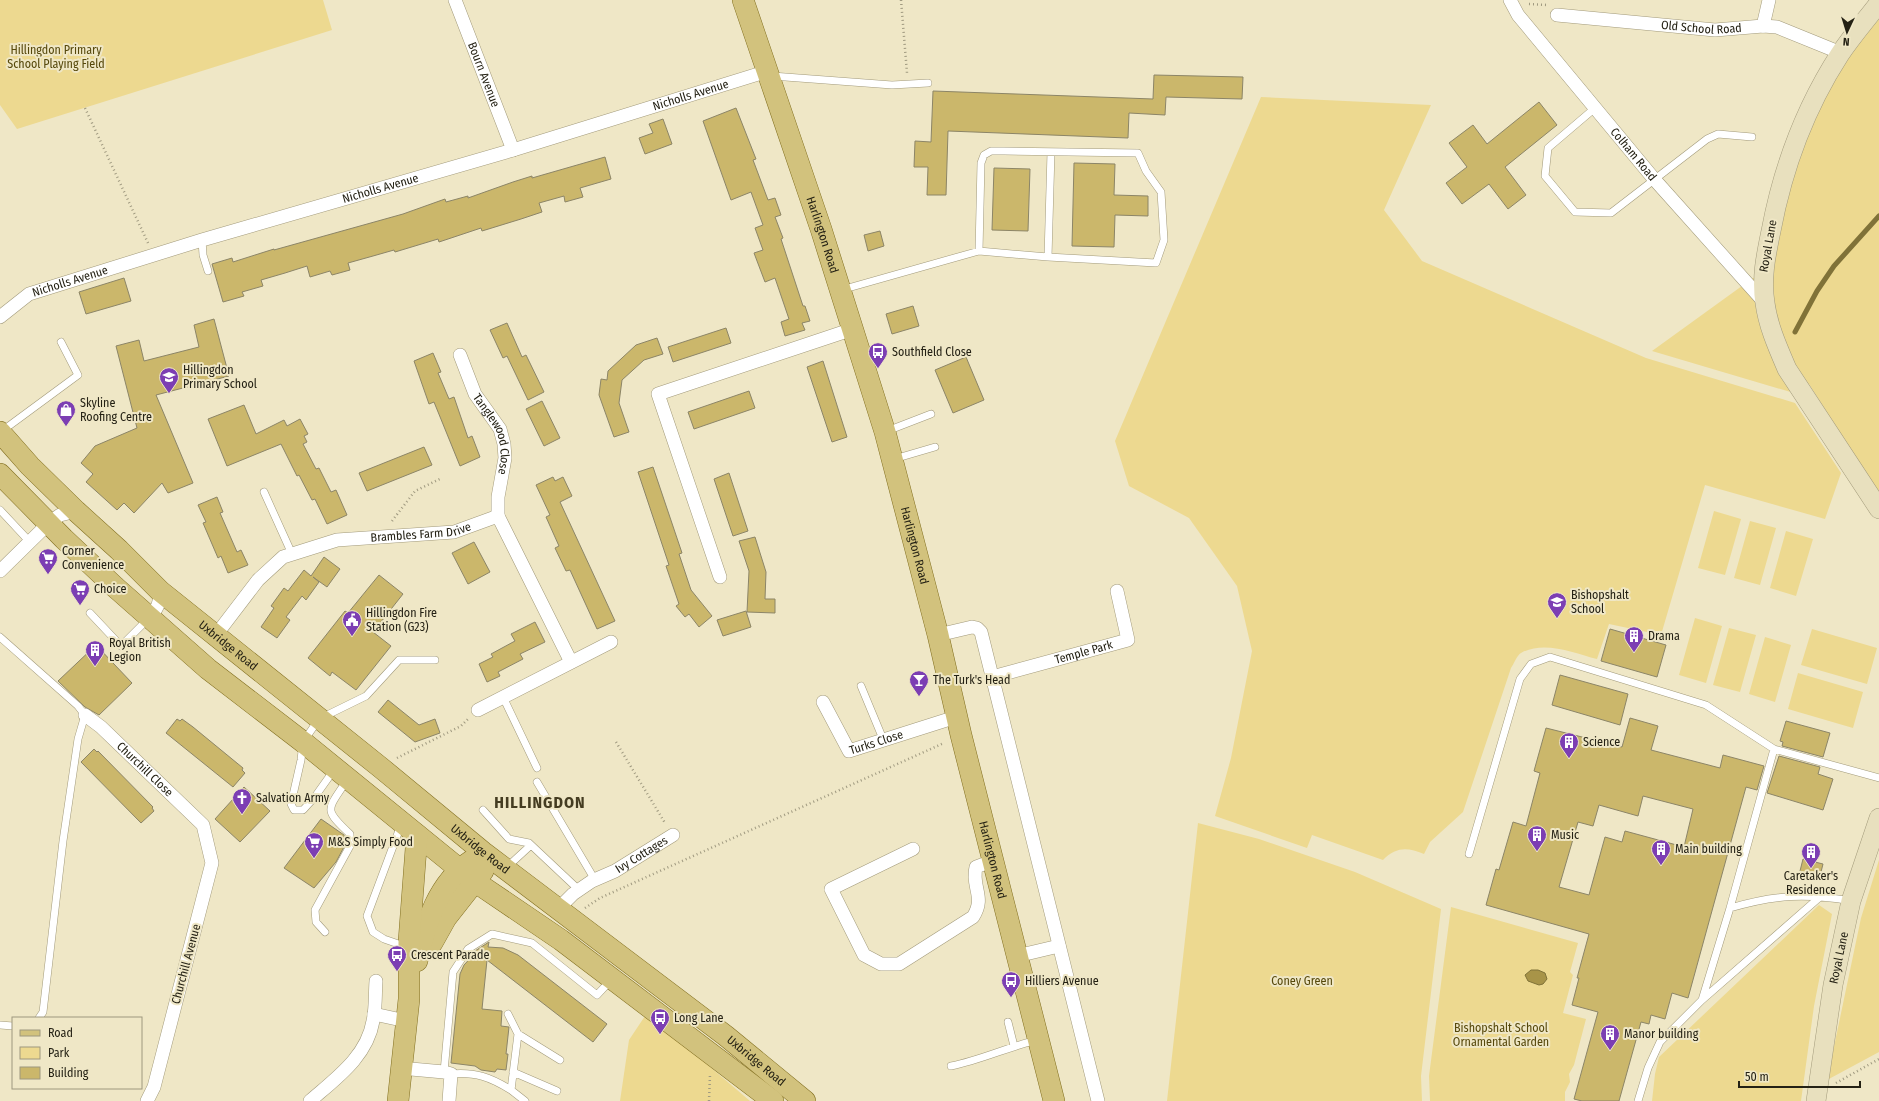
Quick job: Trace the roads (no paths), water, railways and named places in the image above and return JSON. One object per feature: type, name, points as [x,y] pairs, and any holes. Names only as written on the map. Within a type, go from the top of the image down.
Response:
[{"type":"main road","name":"Harlington Road","points":[[743,0],[769,73],[841,290],[885,432],[938,635],[992,861],[1054,1101]]},
{"type":"main road","name":"Uxbridge Road","points":[[0,432],[30,466],[160,591],[380,767],[493,860],[726,1036],[805,1101]]},
{"type":"main road","name":"Uxbridge Road","points":[[0,474],[48,523],[149,618],[208,669],[303,742],[467,875],[550,932],[773,1101]]},
{"type":"main road","points":[[398,1101],[400,1068],[411,990],[409,948],[410,829]]},
{"type":"main road","points":[[411,990],[467,875],[493,860]]},
{"type":"street","name":"Bourn Avenue","points":[[455,0],[512,150]]},
{"type":"street","points":[[1763,26],[1769,0]]},
{"type":"street","name":"Colham Road","points":[[1511,3],[1518,15],[1654,179],[1765,303]]},
{"type":"street","name":"Royal Lane","points":[[1879,3],[1841,53],[1813,100],[1791,151],[1776,204],[1764,269],[1765,303],[1777,346],[1787,369],[1879,509]]},
{"type":"street","name":"Old School Road","points":[[1557,15],[1715,30],[1763,26],[1777,27],[1841,53]]},
{"type":"street","name":"Nicholls Avenue","points":[[0,317],[29,294],[153,254],[512,150],[769,73]]},
{"type":"street","points":[[720,577],[658,394],[853,329]]},
{"type":"street","name":"Tanglewood Close","points":[[460,355],[475,394],[500,429],[504,444],[505,458],[498,497],[498,516]]},
{"type":"street","points":[[0,571],[48,523],[60,515],[76,511]]},
{"type":"street","points":[[498,516],[571,662]]},
{"type":"street","name":"Brambles Farm Drive","points":[[216,635],[258,580],[283,558],[292,554],[337,540],[454,532],[498,516]]},
{"type":"street","points":[[149,618],[158,608],[160,591]]},
{"type":"street","name":"Temple Park","points":[[992,677],[1128,640],[1118,591]]},
{"type":"street","points":[[938,635],[972,626],[981,632],[1098,1101]]},
{"type":"street","points":[[478,710],[611,642]]},
{"type":"street","name":"Turks Close","points":[[823,702],[850,752],[883,739],[959,726]]},
{"type":"street","name":"Churchill Close","points":[[85,715],[101,727],[204,825]]},
{"type":"street","name":"Royal Lane","points":[[1816,1097],[1833,985],[1851,901],[1879,818]]},
{"type":"street","name":"Churchill Avenue","points":[[147,1101],[154,1087],[212,863],[204,825]]},
{"type":"street","name":"Ivy Cottages","points":[[565,913],[579,890],[595,880],[615,871],[673,835]]},
{"type":"street","points":[[913,849],[831,889],[864,955],[881,964],[899,964],[973,917],[979,904],[974,880],[976,867],[992,861]]},
{"type":"street","points":[[1017,956],[1059,946]]},
{"type":"street","points":[[310,1101],[356,1059],[364,1047],[373,1023],[376,981]]},
{"type":"street","points":[[374,1014],[406,1021]]},
{"type":"street","points":[[400,1068],[448,1073],[449,1101]]},
{"type":"lane","points":[[769,73],[892,85],[928,83]]},
{"type":"lane","points":[[1595,108],[1548,148],[1545,176],[1575,212],[1611,213],[1707,139],[1718,134],[1752,137]]},
{"type":"lane","points":[[841,290],[979,250],[1048,257],[1156,263],[1164,240],[1161,192],[1146,171],[1138,153],[991,151],[984,155],[981,163],[979,250]]},
{"type":"lane","points":[[1048,257],[1051,152]]},
{"type":"lane","points":[[202,240],[203,255],[208,270]]},
{"type":"lane","points":[[0,432],[78,375],[61,342]]},
{"type":"lane","points":[[885,432],[931,414]]},
{"type":"lane","points":[[892,460],[935,446]]},
{"type":"lane","points":[[264,492],[292,554]]},
{"type":"lane","points":[[0,510],[29,541]]},
{"type":"lane","points":[[90,613],[121,646],[149,618]]},
{"type":"lane","points":[[0,637],[78,706],[85,715],[78,740],[63,841],[42,1012],[40,1017]]},
{"type":"lane","points":[[1469,854],[1520,679],[1532,664],[1550,657],[1706,705],[1774,749],[1879,778]]},
{"type":"lane","points":[[342,774],[314,798],[303,810],[294,810],[291,804],[301,760],[303,742],[320,719],[366,696],[399,660],[435,660]]},
{"type":"lane","points":[[861,686],[883,739]]},
{"type":"lane","points":[[503,697],[536,768]]},
{"type":"lane","points":[[1702,1000],[1730,908],[1774,749]]},
{"type":"lane","points":[[325,932],[316,922],[315,910],[350,846],[350,834],[332,818],[330,811],[330,806],[342,774]]},
{"type":"lane","points":[[537,782],[595,880]]},
{"type":"lane","points":[[483,810],[509,839],[531,844],[579,890]]},
{"type":"lane","points":[[409,948],[384,939],[373,932],[367,916],[410,829]]},
{"type":"lane","points":[[493,860],[531,844]]},
{"type":"lane","points":[[1730,908],[1750,902],[1800,895],[1821,896],[1851,901]]},
{"type":"lane","points":[[1638,1101],[1648,1068],[1660,1042],[1702,1000],[1821,896]]},
{"type":"lane","points":[[525,1101],[511,1090],[486,1077],[469,1073],[448,1073],[454,972],[468,949],[492,934],[532,944],[598,995],[612,978]]},
{"type":"lane","points":[[508,1014],[518,1034],[560,1060]]},
{"type":"lane","points":[[1008,1022],[1014,1046]]},
{"type":"lane","points":[[0,1026],[12,1026]]},
{"type":"lane","points":[[511,1090],[518,1034]]},
{"type":"lane","points":[[951,1066],[975,1062],[1014,1046],[1038,1040]]},
{"type":"lane","points":[[513,1072],[557,1091]]},
{"type":"waterway","points":[[1795,332],[1817,291],[1834,266],[1879,216]]},
{"type":"place","name":"Southfield Close","points":[[878,369]]},
{"type":"place","name":"Hillingdon Primary School","points":[[169,394]]},
{"type":"place","name":"Skyline Roofing Centre","points":[[66,427]]},
{"type":"place","name":"Corner Convenience","points":[[48,575]]},
{"type":"place","name":"Choice","points":[[80,606]]},
{"type":"place","name":"Bishopshalt School","points":[[1557,619]]},
{"type":"place","name":"Hillingdon Fire Station (G23)","points":[[352,637]]},
{"type":"place","name":"Drama","points":[[1634,653]]},
{"type":"place","name":"Royal British Legion","points":[[95,667]]},
{"type":"place","name":"The Turk's Head","points":[[919,697]]},
{"type":"place","name":"Science","points":[[1569,759]]},
{"type":"place","name":"Salvation Army","points":[[242,815]]},
{"type":"place","name":"Music","points":[[1537,852]]},
{"type":"place","name":"M&S Simply Food","points":[[314,859]]},
{"type":"place","name":"Main building","points":[[1661,866]]},
{"type":"place","name":"Caretaker's Residence","points":[[1811,869]]},
{"type":"place","name":"Crescent Parade","points":[[397,972]]},
{"type":"place","name":"Hilliers Avenue","points":[[1011,998]]},
{"type":"place","name":"Long Lane","points":[[660,1035]]},
{"type":"place","name":"Manor building","points":[[1610,1051]]},
{"type":"district","name":"HILLINGDON","points":[[540,802]]},
{"type":"park label","name":"Hillingdon Primary School Playing Field","points":[[56,57]]},
{"type":"park label","name":"Coney Green","points":[[1302,981]]},
{"type":"park label","name":"Bishopshalt School Ornamental Garden","points":[[1501,1035]]}]
